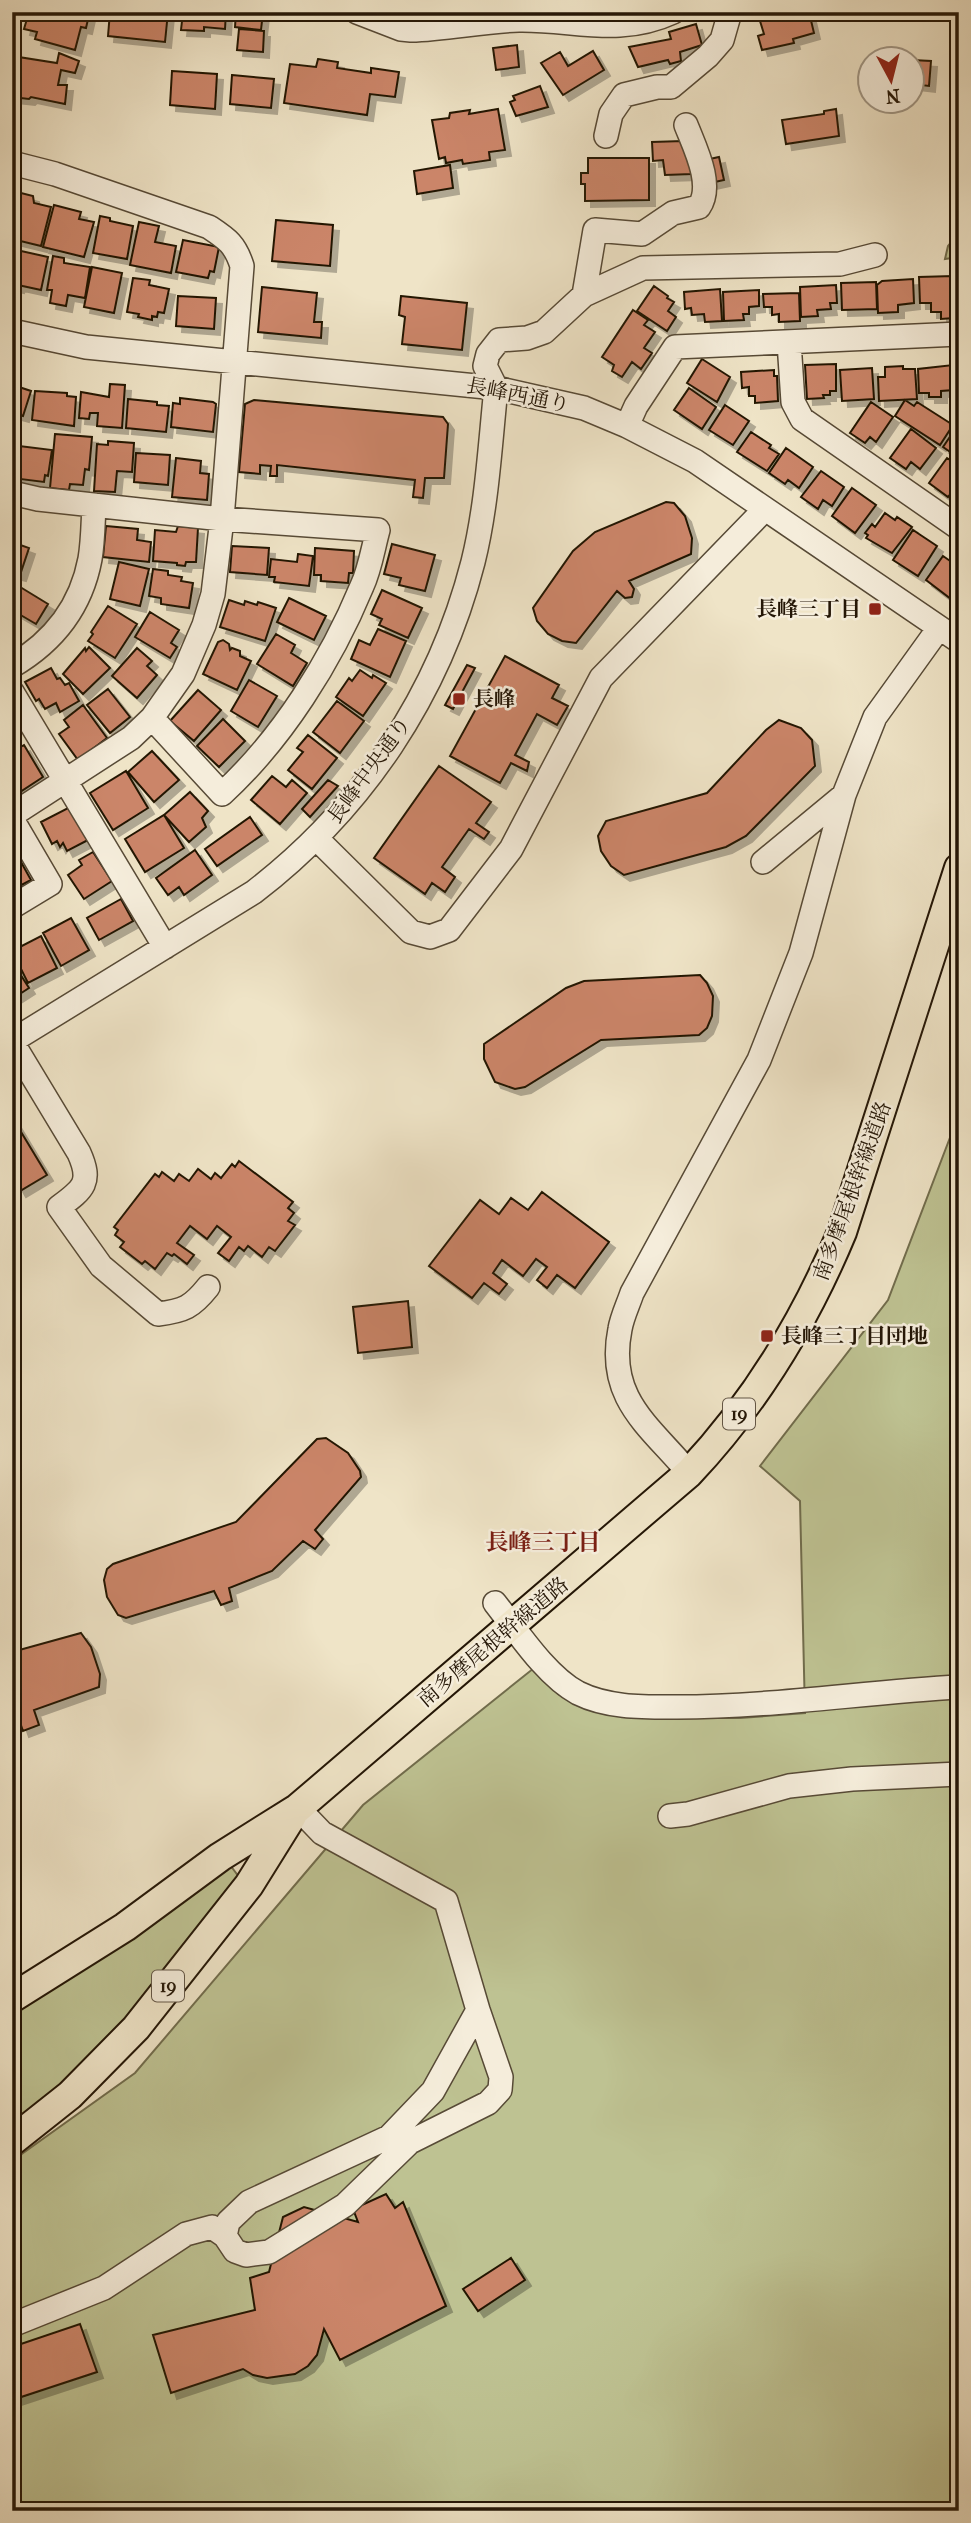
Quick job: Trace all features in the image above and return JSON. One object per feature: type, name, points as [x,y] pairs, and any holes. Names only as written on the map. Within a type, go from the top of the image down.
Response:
[{"type":"main road","name":"南多摩尾根幹線道路","points":[[12,1998],[125,1927],[220,1857],[298,1808],[689,1473],[748,1404],[781,1355],[825,1273],[842,1232],[959,868]]},
{"type":"main road","name":"南多摩尾根幹線道路","points":[[12,2141],[70,2095],[136,2028],[249,1885],[298,1808]]},
{"type":"street","points":[[357,12],[401,29],[411,30],[514,20],[622,27],[654,21],[673,12]]},
{"type":"street","points":[[606,136],[611,114],[624,95],[657,87],[671,87],[708,56],[722,40],[730,12]]},
{"type":"street","points":[[584,295],[595,230],[642,234],[673,213],[699,207],[704,199],[703,176],[685,125]]},
{"type":"street","points":[[12,163],[55,174],[209,227],[225,237],[237,250],[242,266],[222,519],[212,594],[204,625],[183,674],[152,718],[131,738],[12,817],[50,884],[12,907]]},
{"type":"street","points":[[496,388],[485,366],[488,354],[499,340],[527,338],[544,332],[584,295],[643,268],[840,264],[875,255]]},
{"type":"street","name":"長峰西通り","points":[[12,331],[86,347],[496,388],[584,408],[627,426],[695,461],[959,642]]},
{"type":"street","points":[[627,426],[636,406],[676,347],[959,334]]},
{"type":"street","points":[[789,342],[793,402],[802,419],[959,528]]},
{"type":"street","name":"長峰中央通り","points":[[12,1042],[254,892],[286,868],[350,803],[379,765],[411,716],[436,667],[458,614],[474,560],[496,388]]},
{"type":"street","points":[[12,493],[37,499],[222,519],[378,530],[363,584],[341,632],[301,699],[256,759],[222,794],[152,718]]},
{"type":"street","points":[[12,666],[35,652],[62,625],[79,594],[90,559],[94,505]]},
{"type":"street","points":[[317,839],[411,932],[430,937],[449,930],[511,849],[601,678],[765,509]]},
{"type":"street","points":[[689,1473],[636,1413],[622,1390],[618,1369],[620,1330],[632,1293],[760,1060],[801,953],[844,795],[876,718],[939,628]]},
{"type":"street","points":[[12,692],[165,947]]},
{"type":"street","points":[[763,862],[844,795]]},
{"type":"street","points":[[12,1042],[87,1170],[84,1184],[60,1207],[100,1266],[158,1314],[181,1311],[197,1301],[208,1287]]},
{"type":"street","points":[[495,1603],[562,1682],[599,1701],[622,1706],[740,1706],[959,1687]]},
{"type":"street","points":[[670,1816],[688,1814],[789,1786],[852,1779],[959,1773]]},
{"type":"street","points":[[12,2325],[104,2288],[186,2234],[212,2227],[225,2236],[235,2251],[246,2255],[269,2252],[345,2205],[410,2143],[488,2104],[500,2090],[501,2077],[446,1901],[322,1833],[298,1808]]},
{"type":"street","points":[[225,2236],[228,2222],[249,2202],[389,2137],[433,2091],[478,2010]]},
{"type":"green space","points":[[959,233],[959,257],[945,259],[948,246]]},
{"type":"green space","points":[[959,1114],[959,2511],[12,2511],[12,2161],[135,2073],[363,1805],[534,1668],[558,1694],[573,1702],[675,1718],[740,1718],[805,1713],[800,1501],[760,1466],[888,1300]]},
{"type":"green space","points":[[227,1861],[239,1877],[146,1995],[86,2063],[12,2127],[12,2007]]},
{"type":"building","points":[[29,12],[80,12],[89,15],[86,28],[81,27],[75,50],[35,39],[37,32],[24,29]]},
{"type":"building","points":[[110,12],[168,12],[165,42],[108,36]]},
{"type":"building","points":[[183,12],[226,12],[225,29],[204,27],[204,31],[181,30]]},
{"type":"building","points":[[236,12],[263,12],[261,30],[235,27]]},
{"type":"building","points":[[782,12],[809,12],[814,33],[793,39],[794,43],[762,50],[758,36],[764,34],[760,21],[783,15]]},
{"type":"building","points":[[696,24],[702,45],[680,52],[681,61],[670,64],[668,60],[638,67],[629,47],[671,39],[669,32]]},
{"type":"building","points":[[239,29],[264,31],[263,52],[237,50]]},
{"type":"building","points":[[517,45],[519,67],[496,70],[493,48]]},
{"type":"building","points":[[593,51],[604,70],[563,95],[541,63],[560,52],[568,66]]},
{"type":"building","points":[[59,53],[79,61],[75,73],[61,70],[58,85],[67,85],[65,104],[31,97],[12,97],[12,56],[57,63]]},
{"type":"building","points":[[318,59],[338,62],[337,68],[371,73],[371,68],[399,72],[395,97],[370,94],[367,115],[284,103],[290,64],[316,67]]},
{"type":"building","points":[[926,61],[931,61],[929,86],[926,86]]},
{"type":"building","points":[[172,71],[217,74],[215,109],[170,105]]},
{"type":"building","points":[[232,75],[274,79],[271,108],[230,104]]},
{"type":"building","points":[[540,86],[548,107],[516,116],[510,102],[515,100],[513,96]]},
{"type":"building","points":[[498,109],[505,150],[489,152],[490,160],[463,164],[462,160],[446,163],[445,157],[439,159],[432,120],[449,118],[450,113],[470,110],[469,114]]},
{"type":"building","points":[[836,109],[839,136],[786,144],[782,120],[824,114],[824,111]]},
{"type":"building","points":[[683,141],[691,160],[692,174],[665,175],[663,160],[653,161],[652,142]]},
{"type":"building","points":[[719,157],[724,180],[710,183],[705,160]]},
{"type":"building","points":[[588,158],[649,158],[649,200],[585,201],[585,184],[581,184],[581,173],[588,173]]},
{"type":"building","points":[[450,165],[453,188],[417,194],[414,171]]},
{"type":"building","points":[[17,192],[33,196],[34,203],[51,207],[41,246],[12,239],[12,212]]},
{"type":"building","points":[[54,205],[81,212],[79,219],[94,222],[84,257],[43,247]]},
{"type":"building","points":[[100,216],[133,226],[127,259],[93,253]]},
{"type":"building","points":[[276,220],[333,225],[330,266],[272,261]]},
{"type":"building","points":[[139,222],[159,226],[155,242],[176,246],[171,273],[130,265]]},
{"type":"building","points":[[183,240],[219,247],[214,272],[210,271],[208,278],[176,272]]},
{"type":"building","points":[[12,249],[48,257],[41,290],[12,286]]},
{"type":"building","points":[[53,256],[64,258],[64,263],[90,267],[85,298],[68,295],[66,306],[50,303],[52,290],[47,290]]},
{"type":"building","points":[[92,267],[122,273],[114,313],[84,307]]},
{"type":"building","points":[[953,276],[954,318],[941,319],[941,312],[931,312],[931,303],[920,303],[919,277]]},
{"type":"building","points":[[133,278],[150,280],[149,285],[169,289],[164,313],[158,312],[157,317],[152,316],[152,320],[127,312]]},
{"type":"building","points":[[913,279],[914,303],[898,305],[898,312],[878,313],[877,285],[882,281]]},
{"type":"building","points":[[955,279],[959,279],[959,318],[957,318]]},
{"type":"building","points":[[876,282],[877,309],[842,310],[841,283]]},
{"type":"building","points":[[836,285],[837,303],[830,303],[831,309],[817,310],[818,316],[801,317],[800,287]]},
{"type":"building","points":[[654,286],[674,302],[668,311],[676,317],[667,331],[637,311]]},
{"type":"building","points":[[262,287],[317,293],[314,322],[322,322],[321,338],[258,332]]},
{"type":"building","points":[[720,289],[722,321],[705,322],[704,314],[692,315],[691,308],[685,309],[684,292]]},
{"type":"building","points":[[759,290],[759,306],[749,307],[749,314],[743,314],[744,320],[724,321],[723,292]]},
{"type":"building","points":[[799,293],[800,321],[779,322],[779,314],[772,315],[772,307],[764,307],[763,294]]},
{"type":"building","points":[[178,296],[216,298],[214,329],[176,326]]},
{"type":"building","points":[[401,296],[467,303],[462,350],[402,344],[405,317],[399,315]]},
{"type":"building","points":[[633,310],[648,320],[644,325],[655,332],[644,348],[652,353],[641,369],[632,362],[622,377],[612,371],[614,365],[602,357]]},
{"type":"building","points":[[702,359],[730,377],[717,402],[687,383]]},
{"type":"building","points":[[836,364],[836,391],[823,395],[824,398],[807,399],[805,365]]},
{"type":"building","points":[[953,365],[954,390],[941,391],[941,397],[929,397],[929,393],[919,393],[918,369]]},
{"type":"building","points":[[903,366],[903,369],[915,369],[917,399],[879,401],[878,377],[885,377],[885,367]]},
{"type":"building","points":[[872,368],[874,399],[842,401],[840,370]]},
{"type":"building","points":[[774,370],[774,376],[777,376],[778,401],[755,403],[755,396],[749,396],[749,387],[742,388],[741,372]]},
{"type":"building","points":[[12,380],[13,385],[31,391],[23,416],[12,413]]},
{"type":"building","points":[[110,384],[125,385],[122,428],[97,426],[98,413],[90,413],[89,419],[79,418],[81,392],[109,397]]},
{"type":"building","points":[[689,388],[716,407],[702,429],[674,410]]},
{"type":"building","points":[[35,391],[67,393],[67,396],[76,397],[74,426],[32,420]]},
{"type":"building","points":[[180,398],[216,404],[213,432],[171,427],[173,403],[180,404]]},
{"type":"building","points":[[128,399],[169,406],[166,432],[126,428]]},
{"type":"building","points":[[254,400],[443,417],[448,424],[444,478],[425,478],[423,498],[413,497],[415,480],[277,465],[277,476],[270,476],[271,466],[260,465],[260,474],[239,472],[245,404]]},
{"type":"building","points":[[905,400],[914,406],[917,402],[953,425],[940,445],[895,416]]},
{"type":"building","points":[[871,402],[893,417],[876,442],[870,437],[865,443],[850,433]]},
{"type":"building","points":[[725,405],[749,421],[733,445],[709,430]]},
{"type":"building","points":[[959,426],[959,458],[943,447]]},
{"type":"building","points":[[911,429],[936,448],[920,469],[911,462],[906,469],[890,458]]},
{"type":"building","points":[[751,432],[771,445],[769,448],[779,454],[767,471],[737,452]]},
{"type":"building","points":[[55,434],[92,437],[89,470],[85,469],[83,485],[70,484],[69,490],[50,488]]},
{"type":"building","points":[[108,441],[134,443],[132,472],[117,471],[115,492],[94,491],[97,444],[108,445]]},
{"type":"building","points":[[19,446],[52,450],[48,476],[45,475],[44,482],[12,478],[14,449]]},
{"type":"building","points":[[786,448],[813,467],[799,488],[788,480],[785,484],[769,473]]},
{"type":"building","points":[[136,453],[170,455],[168,485],[134,482]]},
{"type":"building","points":[[176,458],[201,461],[200,473],[209,474],[207,500],[172,497]]},
{"type":"building","points":[[947,458],[959,466],[959,491],[955,488],[948,497],[929,483]]},
{"type":"building","points":[[821,471],[844,487],[832,506],[823,500],[818,509],[801,497]]},
{"type":"building","points":[[852,488],[876,505],[855,533],[832,516]]},
{"type":"building","points":[[666,502],[674,503],[685,516],[692,538],[691,554],[629,581],[634,589],[632,597],[625,598],[617,591],[576,643],[562,641],[548,634],[537,621],[533,608],[573,551],[595,532]]},
{"type":"building","points":[[885,513],[912,527],[892,553],[866,538],[868,535],[865,533],[872,524],[875,527]]},
{"type":"building","points":[[106,526],[138,529],[137,540],[151,542],[149,562],[103,557]]},
{"type":"building","points":[[178,526],[198,528],[196,562],[186,562],[185,566],[153,561],[155,530],[176,532]]},
{"type":"building","points":[[913,530],[937,546],[918,576],[893,560]]},
{"type":"building","points":[[12,542],[29,548],[20,575],[12,573]]},
{"type":"building","points":[[392,544],[435,555],[425,591],[399,585],[401,578],[384,574]]},
{"type":"building","points":[[232,546],[269,548],[267,575],[230,572]]},
{"type":"building","points":[[315,548],[354,551],[353,573],[349,573],[348,583],[321,581],[321,575],[314,575]]},
{"type":"building","points":[[298,554],[313,556],[309,586],[274,582],[275,577],[269,577],[271,559],[297,562]]},
{"type":"building","points":[[943,556],[953,563],[956,559],[959,561],[959,589],[951,599],[926,580]]},
{"type":"building","points":[[119,562],[149,569],[140,606],[110,599]]},
{"type":"building","points":[[153,569],[168,571],[168,575],[182,577],[181,581],[193,583],[189,608],[161,604],[161,598],[149,596]]},
{"type":"building","points":[[12,582],[48,604],[36,624],[12,610]]},
{"type":"building","points":[[382,590],[422,608],[408,638],[379,625],[382,619],[371,614]]},
{"type":"building","points":[[289,598],[326,616],[314,640],[277,622]]},
{"type":"building","points":[[229,600],[244,605],[245,601],[257,605],[258,602],[276,608],[265,641],[220,627]]},
{"type":"building","points":[[108,606],[137,624],[115,658],[88,641]]},
{"type":"building","points":[[150,612],[179,630],[171,643],[177,647],[170,658],[135,637]]},
{"type":"building","points":[[378,629],[406,641],[390,677],[351,659],[359,640],[370,645]]},
{"type":"building","points":[[276,634],[295,645],[291,653],[307,663],[293,686],[257,664]]},
{"type":"building","points":[[223,640],[229,644],[230,650],[232,648],[240,651],[240,656],[251,661],[237,690],[203,674],[218,642]]},
{"type":"building","points":[[89,647],[110,668],[83,694],[63,674],[85,648],[86,651]]},
{"type":"building","points":[[137,648],[152,661],[147,666],[157,675],[137,698],[112,676]]},
{"type":"building","points":[[505,656],[559,685],[552,698],[568,706],[557,725],[537,714],[515,755],[529,762],[527,771],[511,763],[500,783],[450,756]]},
{"type":"building","points":[[467,665],[475,668],[453,709],[445,705]]},
{"type":"building","points":[[51,668],[57,679],[60,678],[65,685],[69,683],[79,701],[60,712],[56,703],[45,709],[39,699],[36,701],[25,682]]},
{"type":"building","points":[[360,670],[386,683],[363,716],[336,697],[349,678],[352,681]]},
{"type":"building","points":[[249,680],[277,696],[258,727],[231,711]]},
{"type":"building","points":[[108,689],[130,717],[110,733],[87,705]]},
{"type":"building","points":[[198,690],[221,710],[194,741],[170,721]]},
{"type":"building","points":[[337,701],[364,721],[340,753],[313,732]]},
{"type":"building","points":[[83,705],[107,738],[78,760],[59,734],[69,727],[64,720]]},
{"type":"building","points":[[223,719],[245,741],[219,767],[197,746]]},
{"type":"building","points":[[779,720],[801,728],[812,740],[815,766],[746,836],[726,847],[624,875],[611,866],[601,851],[598,836],[606,821],[707,793],[766,730]]},
{"type":"building","points":[[308,735],[337,758],[312,789],[288,770],[303,752],[297,748]]},
{"type":"building","points":[[24,745],[43,777],[20,792],[15,784],[12,786],[12,752]]},
{"type":"building","points":[[152,751],[179,780],[154,802],[128,772]]},
{"type":"building","points":[[439,766],[491,802],[476,823],[489,832],[484,839],[469,829],[442,867],[455,877],[445,892],[432,883],[425,894],[374,858]]},
{"type":"building","points":[[126,771],[148,808],[113,830],[90,793]]},
{"type":"building","points":[[272,776],[286,787],[292,780],[307,793],[280,824],[251,800]]},
{"type":"building","points":[[328,780],[338,786],[310,817],[302,809]]},
{"type":"building","points":[[190,792],[208,811],[202,818],[206,827],[189,842],[164,815]]},
{"type":"building","points":[[70,807],[88,840],[67,851],[63,843],[60,847],[57,841],[52,844],[41,822]]},
{"type":"building","points":[[164,815],[184,848],[145,872],[125,839]]},
{"type":"building","points":[[250,817],[262,835],[217,866],[205,849]]},
{"type":"building","points":[[195,850],[212,875],[184,895],[179,887],[168,895],[156,878]]},
{"type":"building","points":[[93,852],[112,881],[84,899],[68,875],[82,865],[79,860]]},
{"type":"building","points":[[16,853],[31,880],[12,890],[12,855]]},
{"type":"building","points":[[121,899],[133,921],[99,940],[87,918]]},
{"type":"building","points":[[71,918],[89,950],[61,966],[43,933]]},
{"type":"building","points":[[41,936],[57,968],[28,983],[12,951]]},
{"type":"building","points":[[15,966],[29,988],[12,999],[12,967]]},
{"type":"building","points":[[700,975],[713,996],[712,1016],[707,1028],[699,1035],[601,1040],[525,1087],[515,1089],[495,1082],[484,1059],[484,1044],[566,988],[584,981]]},
{"type":"building","points":[[12,1117],[47,1175],[20,1191],[15,1182],[12,1184]]},
{"type":"building","points":[[239,1161],[293,1202],[288,1208],[294,1213],[288,1221],[295,1225],[275,1251],[269,1247],[262,1257],[248,1246],[244,1251],[239,1247],[229,1261],[218,1253],[231,1237],[217,1226],[207,1239],[190,1226],[177,1243],[194,1255],[187,1264],[174,1254],[172,1256],[167,1253],[155,1269],[145,1261],[142,1264],[120,1247],[124,1242],[115,1235],[118,1230],[114,1227],[155,1174],[159,1177],[162,1172],[174,1181],[179,1174],[189,1181],[198,1169],[211,1179],[215,1173],[221,1178],[232,1164],[235,1167]]},
{"type":"building","points":[[542,1192],[609,1242],[575,1288],[557,1275],[547,1288],[537,1280],[547,1267],[536,1259],[523,1276],[502,1260],[493,1273],[507,1284],[499,1294],[484,1283],[472,1298],[429,1266],[480,1200],[499,1214],[511,1198],[528,1210]]},
{"type":"building","points":[[408,1301],[412,1347],[358,1353],[353,1307]]},
{"type":"building","points":[[326,1438],[348,1453],[361,1477],[315,1530],[323,1539],[315,1549],[303,1541],[272,1571],[229,1588],[232,1601],[221,1605],[214,1591],[126,1618],[118,1615],[107,1597],[104,1580],[107,1569],[113,1564],[236,1522],[317,1439]]},
{"type":"building","points":[[81,1633],[91,1647],[100,1674],[99,1687],[34,1710],[39,1725],[23,1731],[16,1711],[12,1712],[12,1652]]},
{"type":"building","points":[[386,2194],[395,2208],[403,2202],[446,2306],[340,2360],[324,2329],[317,2355],[308,2366],[295,2374],[267,2378],[253,2375],[243,2369],[171,2393],[153,2335],[255,2310],[250,2278],[269,2272],[283,2217],[304,2207],[358,2222],[353,2209]]},
{"type":"building","points":[[511,2258],[525,2280],[478,2311],[463,2289]]},
{"type":"building","points":[[80,2324],[97,2372],[12,2400],[12,2347]]},
{"type":"place","name":"長峰三丁目","points":[[875,609]]},
{"type":"place","name":"長峰","points":[[459,699]]},
{"type":"place","name":"長峰三丁目団地","points":[[767,1336]]},
{"type":"district","name":"長峰三丁目","points":[[543,1542]]}]
